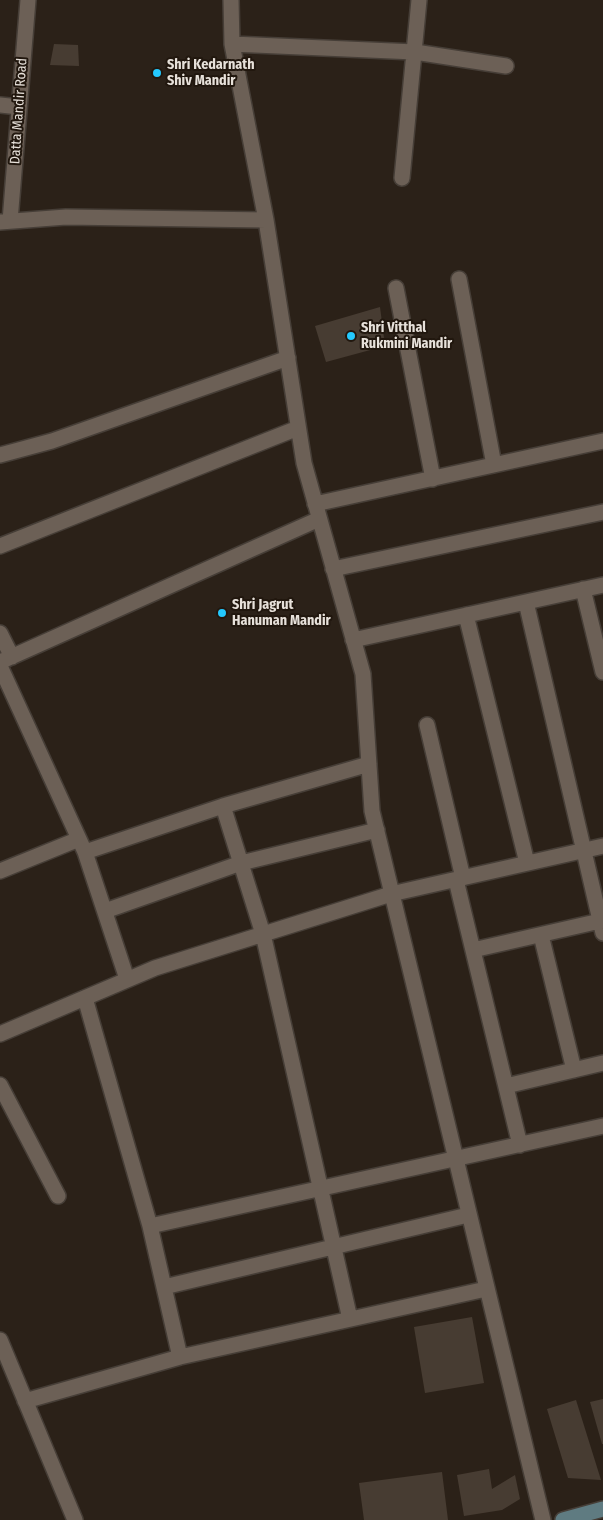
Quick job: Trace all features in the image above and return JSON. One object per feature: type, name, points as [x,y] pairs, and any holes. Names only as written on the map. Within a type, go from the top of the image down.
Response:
[{"type":"street","name":"Datta Mandir Road","points":[[5,221],[19,107],[28,0]]},
{"type":"street","points":[[231,0],[232,44],[266,220],[304,463],[362,674],[372,811],[542,1520]]},
{"type":"street","points":[[402,178],[419,0]]},
{"type":"street","points":[[232,44],[415,52],[506,66]]},
{"type":"street","points":[[0,105],[19,107]]},
{"type":"street","points":[[5,221],[66,217],[266,220]]},
{"type":"street","points":[[459,279],[494,465]]},
{"type":"street","points":[[396,288],[433,479]]},
{"type":"street","points":[[0,455],[52,442],[288,358]]},
{"type":"street","points":[[0,546],[298,428]]},
{"type":"street","points":[[4,661],[317,512],[433,479],[603,441]]},
{"type":"street","points":[[333,569],[603,512]]},
{"type":"street","points":[[353,640],[603,585]]},
{"type":"street","points":[[582,589],[600,646],[603,672]]},
{"type":"street","points":[[473,950],[541,935],[602,927],[526,602]]},
{"type":"street","points":[[466,615],[527,863]]},
{"type":"street","points":[[0,633],[4,661],[82,846],[127,979]]},
{"type":"street","points":[[427,725],[473,950],[520,1145]]},
{"type":"street","points":[[0,871],[369,764]]},
{"type":"street","points":[[223,806],[263,934],[350,1319]]},
{"type":"street","points":[[105,911],[241,863],[377,830]]},
{"type":"street","points":[[0,1034],[154,968],[263,934],[392,894],[603,846]]},
{"type":"street","points":[[541,935],[574,1070]]},
{"type":"street","points":[[84,998],[150,1226],[180,1357]]},
{"type":"street","points":[[506,1086],[603,1063]]},
{"type":"street","points":[[0,1085],[58,1196]]},
{"type":"street","points":[[150,1226],[603,1126]]},
{"type":"street","points":[[164,1287],[468,1215]]},
{"type":"street","points":[[25,1401],[180,1357],[486,1289]]},
{"type":"street","points":[[0,1340],[75,1520]]},
{"type":"street","points":[[563,1520],[603,1509]]},
{"type":"building","points":[[54,44],[78,45],[79,66],[50,65]]},
{"type":"building","name":"Shri Vitthal Rukmini Mandir","points":[[380,307],[385,346],[326,362],[315,326]]},
{"type":"building","points":[[472,1317],[484,1383],[425,1393],[414,1327]]},
{"type":"building","points":[[603,1399],[603,1444],[602,1444],[590,1402]]},
{"type":"building","points":[[576,1400],[601,1480],[568,1478],[547,1409]]},
{"type":"building","points":[[489,1469],[492,1489],[515,1475],[520,1499],[502,1510],[464,1516],[457,1475]]},
{"type":"building","points":[[442,1472],[448,1520],[364,1520],[359,1483]]},
{"type":"place","name":"Shri Kedarnath Shiv Mandir","points":[[157,73]]},
{"type":"place","name":"Shri Vitthal Rukmini Mandir","points":[[351,336]]},
{"type":"place","name":"Shri Jagrut Hanuman Mandir","points":[[222,613]]}]
